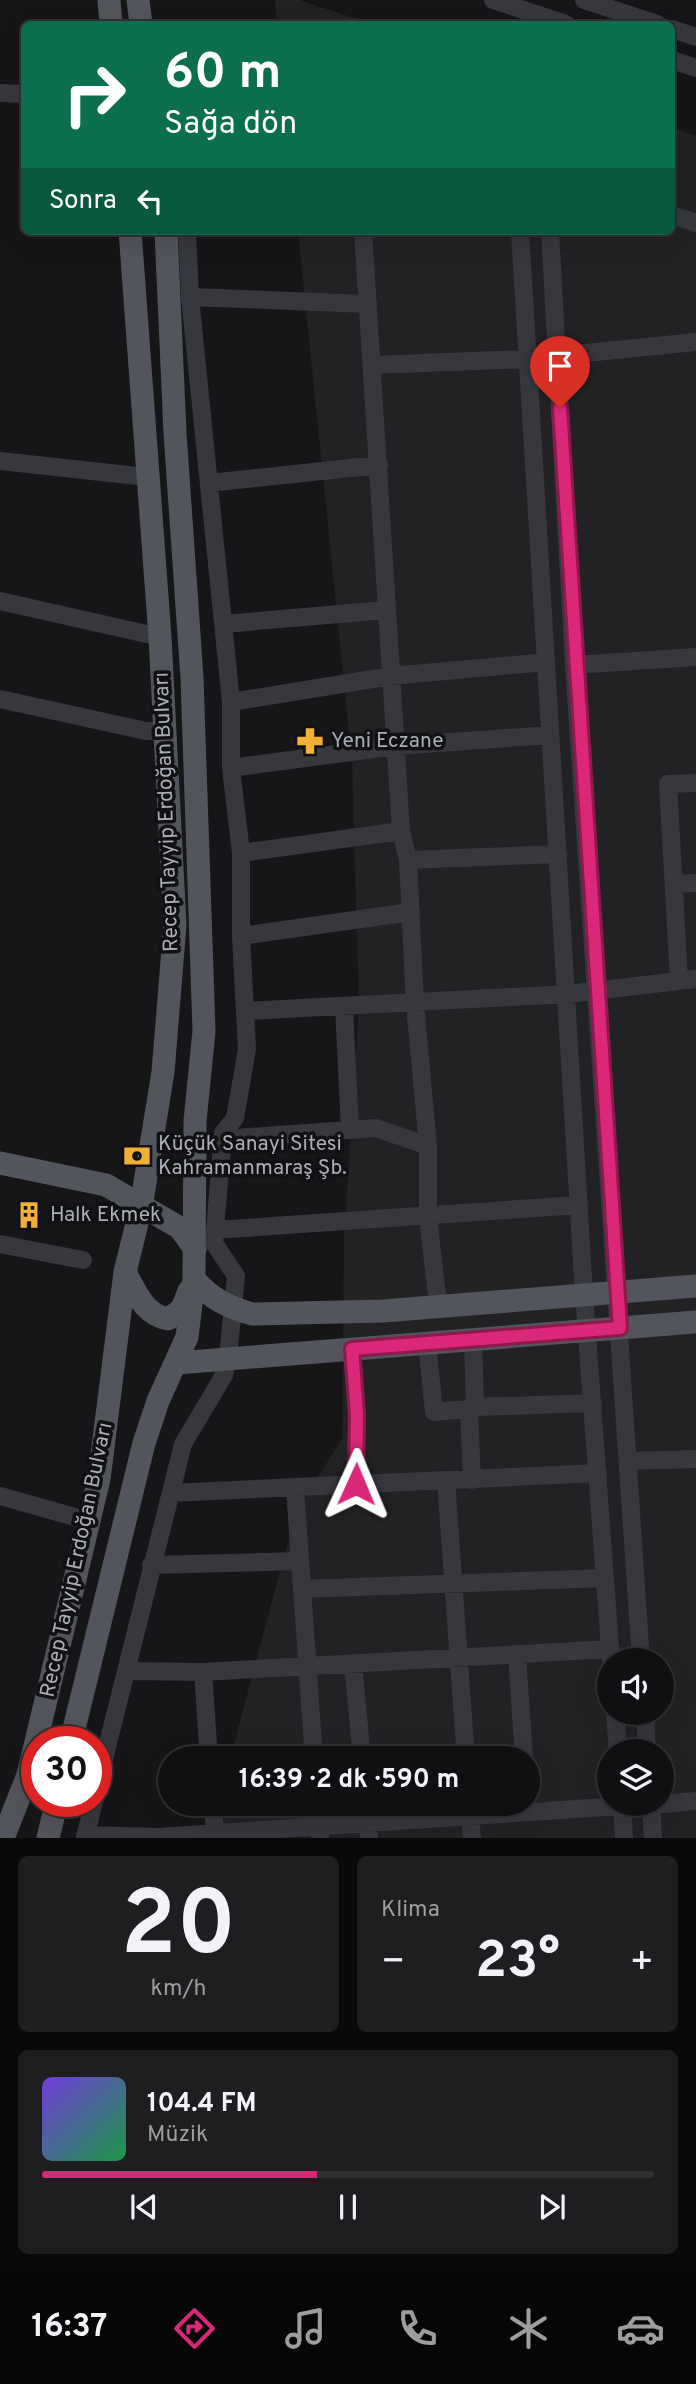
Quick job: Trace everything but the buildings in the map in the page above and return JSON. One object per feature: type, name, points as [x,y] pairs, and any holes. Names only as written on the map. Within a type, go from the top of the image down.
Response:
[{"type":"main road","points":[[109,0],[111,21]]},
{"type":"main road","points":[[138,0],[141,21]]},
{"type":"main road","name":"Recep Tayyip Erdoğan Bulvarı","points":[[5,1829],[28,1775],[89,1521],[112,1389],[125,1272],[141,1206],[163,1072],[175,925],[160,637],[130,235]]},
{"type":"main road","name":"Recep Tayyip Erdoğan Bulvarı","points":[[75,1726],[144,1443],[158,1401],[187,1337],[194,1279],[195,1121],[204,1031],[201,917],[192,678],[175,433],[166,235]]},
{"type":"main road","points":[[0,1163],[106,1185],[180,1228],[195,1249]]},
{"type":"main road","points":[[125,1272],[149,1312],[168,1319],[182,1309],[194,1279],[207,1294],[231,1308],[251,1314],[383,1311],[696,1286]]},
{"type":"main road","points":[[176,1363],[696,1322]]},
{"type":"main road","points":[[48,1838],[53,1817]]},
{"type":"street","points":[[494,0],[557,21]]},
{"type":"street","points":[[584,0],[648,21]]},
{"type":"street","points":[[675,30],[696,37]]},
{"type":"street","points":[[675,61],[696,68]]},
{"type":"street","points":[[0,93],[21,94]]},
{"type":"street","points":[[675,216],[696,223]]},
{"type":"street","points":[[112,1729],[183,1444],[224,1375],[236,1276],[214,1243],[223,1133],[235,1118],[247,1049],[241,936],[241,853],[231,768],[231,702],[190,297],[187,235]]},
{"type":"street","points":[[363,235],[401,831],[408,860],[415,1004],[428,1146],[428,1217],[438,1305]]},
{"type":"street","points":[[520,235],[584,1295],[610,1648]]},
{"type":"street","points":[[550,235],[575,665],[640,1648]]},
{"type":"street","points":[[190,297],[368,304]]},
{"type":"street","points":[[372,365],[557,357],[696,342]]},
{"type":"street","points":[[0,461],[147,477]]},
{"type":"street","points":[[209,483],[379,465]]},
{"type":"street","points":[[0,601],[160,637]]},
{"type":"street","points":[[223,624],[386,610]]},
{"type":"street","points":[[575,665],[696,657]]},
{"type":"street","points":[[231,702],[391,676],[546,662]]},
{"type":"street","points":[[0,699],[146,731],[166,731]]},
{"type":"street","points":[[231,768],[396,746],[550,735]]},
{"type":"street","points":[[247,1011],[568,995],[687,980],[674,884],[668,784],[696,783]]},
{"type":"street","points":[[241,853],[401,831]]},
{"type":"street","points":[[408,860],[558,854]]},
{"type":"street","points":[[674,884],[696,883]]},
{"type":"street","points":[[241,936],[411,912]]},
{"type":"street","points":[[344,1006],[350,1130]]},
{"type":"street","points":[[223,1139],[376,1128],[428,1146]]},
{"type":"street","points":[[215,1230],[579,1205]]},
{"type":"street","points":[[0,1244],[83,1260]]},
{"type":"street","points":[[472,1479],[473,1340]]},
{"type":"street","points":[[427,1343],[434,1412],[593,1402]]},
{"type":"street","points":[[352,1349],[357,1415],[356,1484]]},
{"type":"street","points":[[628,1461],[696,1459]]},
{"type":"street","points":[[171,1493],[598,1474]]},
{"type":"street","points":[[446,1480],[465,1746]]},
{"type":"street","points":[[295,1488],[313,1746]]},
{"type":"street","points":[[0,1496],[89,1521]]},
{"type":"street","points":[[151,1565],[300,1561]]},
{"type":"street","points":[[302,1589],[605,1577]]},
{"type":"street","points":[[127,1671],[203,1672],[516,1654],[597,1655]]},
{"type":"street","points":[[516,1654],[523,1746]]},
{"type":"street","points":[[354,1663],[361,1746]]},
{"type":"street","points":[[203,1672],[208,1746]]},
{"type":"street","points":[[674,1803],[696,1801]]},
{"type":"street","points":[[540,1804],[597,1805]]},
{"type":"street","points":[[214,1816],[215,1833]]},
{"type":"street","points":[[90,1817],[85,1836],[159,1838],[215,1833],[368,1831],[441,1816]]},
{"type":"street","points":[[470,1816],[472,1838]]},
{"type":"street","points":[[623,1816],[624,1838]]},
{"type":"street","points":[[652,1816],[653,1838]]},
{"type":"shaded area","points":[[275,0],[299,0],[364,21],[277,21]]},
{"type":"shaded area","points":[[675,128],[696,136],[696,1838],[209,1838],[215,1816],[540,1816],[540,1746],[233,1746],[296,1511],[342,1439],[344,1237],[359,1005],[352,762],[298,235],[675,235]]},
{"type":"place","name":"Yeni Eczane","points":[[310,741]]},
{"type":"place","name":"Küçük Sanayi Sitesi Kahramanmaraş Şb.","points":[[137,1156]]},
{"type":"place","name":"Halk Ekmek","points":[[29,1215]]},
{"type":"route","points":[[356,1484],[357,1415],[352,1349],[620,1328],[560,408]]}]
